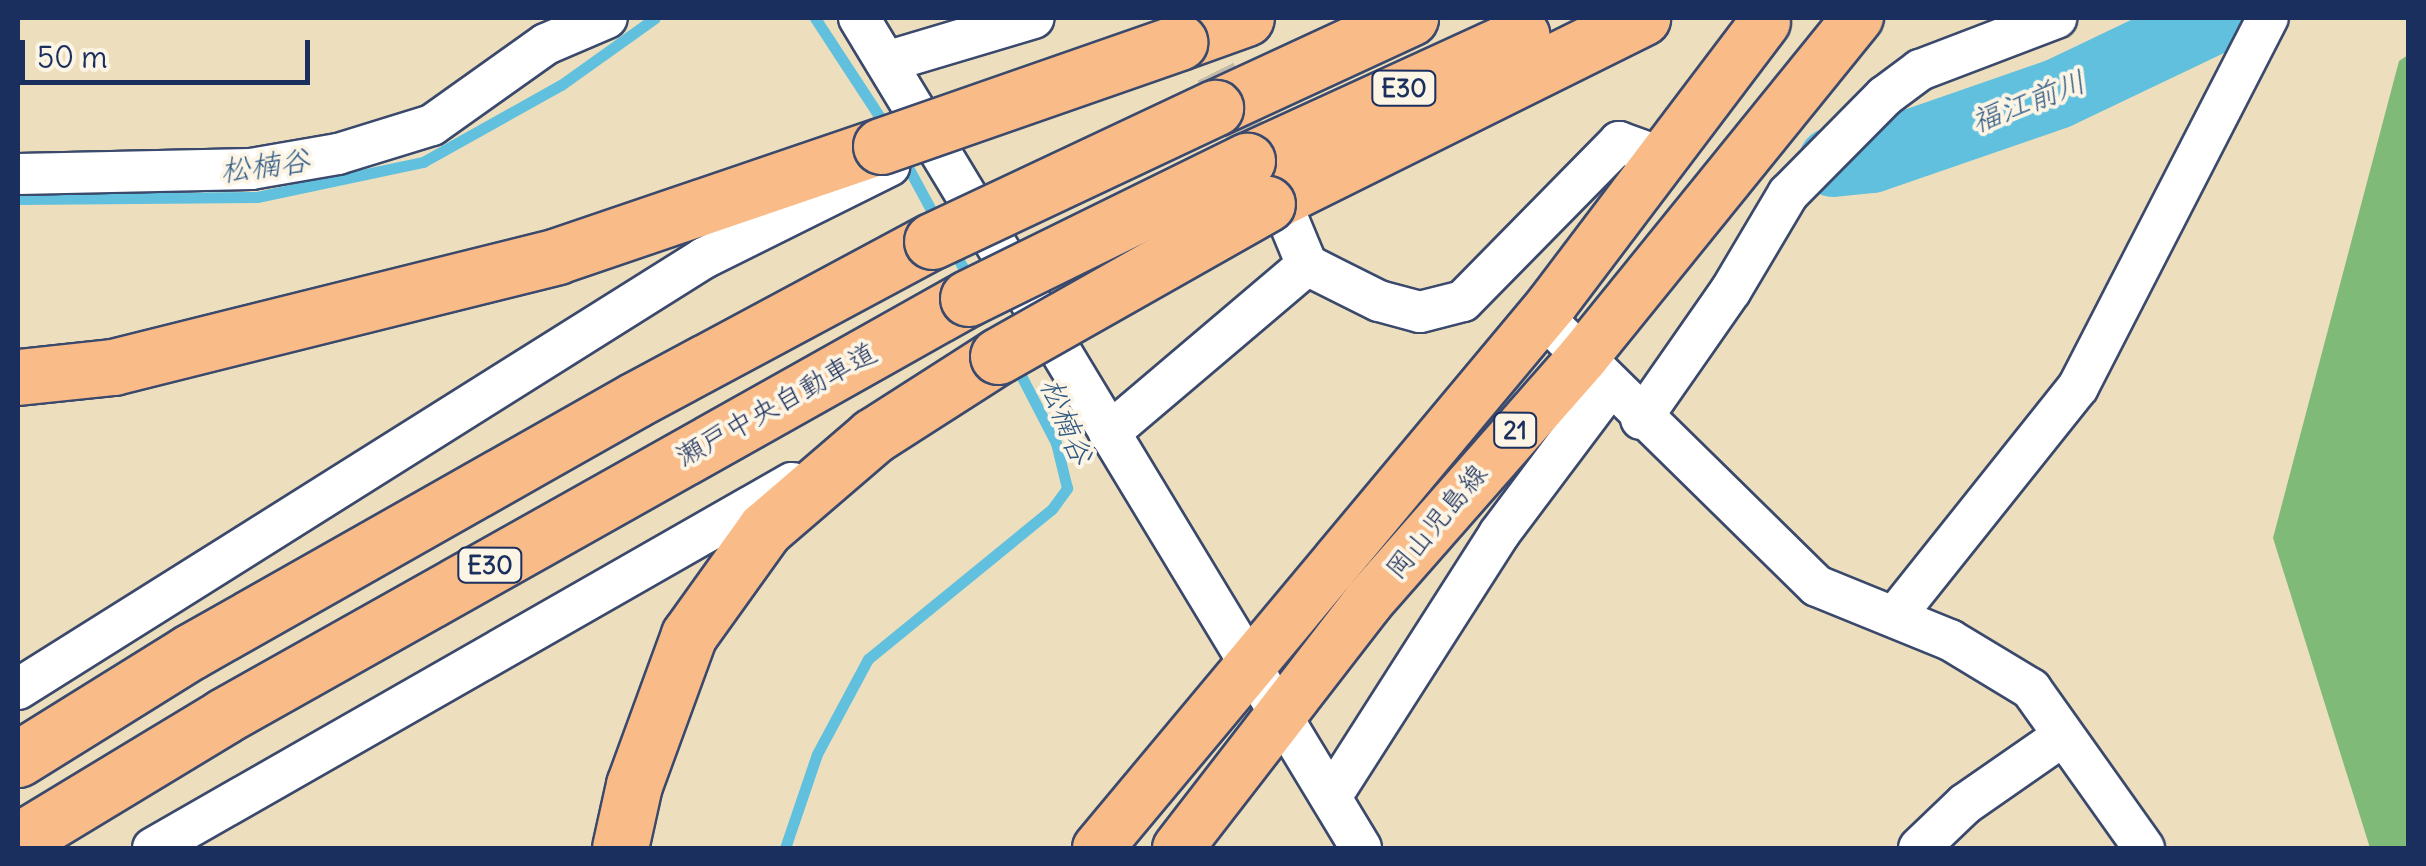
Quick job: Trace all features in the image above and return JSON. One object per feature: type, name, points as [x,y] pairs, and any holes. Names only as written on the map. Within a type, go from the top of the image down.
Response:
[{"type":"highway","points":[[18,377],[112,368],[557,256],[885,156],[1246,18]]},
{"type":"highway","name":"E30","points":[[18,758],[190,652],[601,420],[932,241],[1410,18]]},
{"type":"highway","name":"瀬戸中央自動車道","points":[[18,841],[224,716],[968,298],[1267,194],[1561,18]]},
{"type":"highway","points":[[620,848],[634,785],[689,635],[765,529],[873,436],[1267,194],[1642,18]]},
{"type":"main road","name":"岡山児島線","points":[[1178,848],[1284,717],[1368,602],[1596,372],[1858,18]]},
{"type":"main road","name":"岡山児島線","points":[[1098,848],[1250,661],[1542,316],[1765,22]]},
{"type":"street","points":[[18,174],[252,169],[338,154],[432,125],[546,44],[606,18]]},
{"type":"street","points":[[859,18],[1361,848]]},
{"type":"street","points":[[886,62],[1034,18]]},
{"type":"street","points":[[1641,418],[1731,290],[1788,194],[1886,96],[1920,70],[2056,18]]},
{"type":"street","points":[[1896,615],[2078,387],[2268,18]]},
{"type":"street","points":[[1267,194],[1307,266],[1379,301],[1420,312],[1463,300],[1619,142],[1662,158]]},
{"type":"street","points":[[18,690],[704,258],[885,156]]},
{"type":"street","points":[[1109,433],[1307,266]]},
{"type":"street","points":[[1542,316],[1641,418],[1817,586],[1896,615],[2031,689],[2144,848]]},
{"type":"street","points":[[1331,796],[1499,534],[1596,372]]},
{"type":"street","points":[[153,848],[873,436]]},
{"type":"street","points":[[1919,848],[1965,804],[2063,736]]},
{"type":"green space","points":[[2408,55],[2408,848],[2370,848],[2273,538],[2399,61]]},
{"type":"waterway","name":"松楠谷","points":[[18,199],[257,197],[423,162],[561,85],[655,18]]},
{"type":"waterway","name":"松楠谷","points":[[815,18],[887,128]]},
{"type":"waterway","name":"福江前川","points":[[1833,162],[1872,158],[2057,94],[2216,18]]},
{"type":"waterway","name":"松楠谷","points":[[903,158],[937,221]]},
{"type":"waterway","name":"松楠谷","points":[[951,246],[971,282]]},
{"type":"waterway","name":"松楠谷","points":[[785,848],[817,754],[868,659],[1052,509],[1067,488],[1056,443],[1015,364]]},
{"type":"tunnel","points":[[1189,18],[1268,178]]}]
